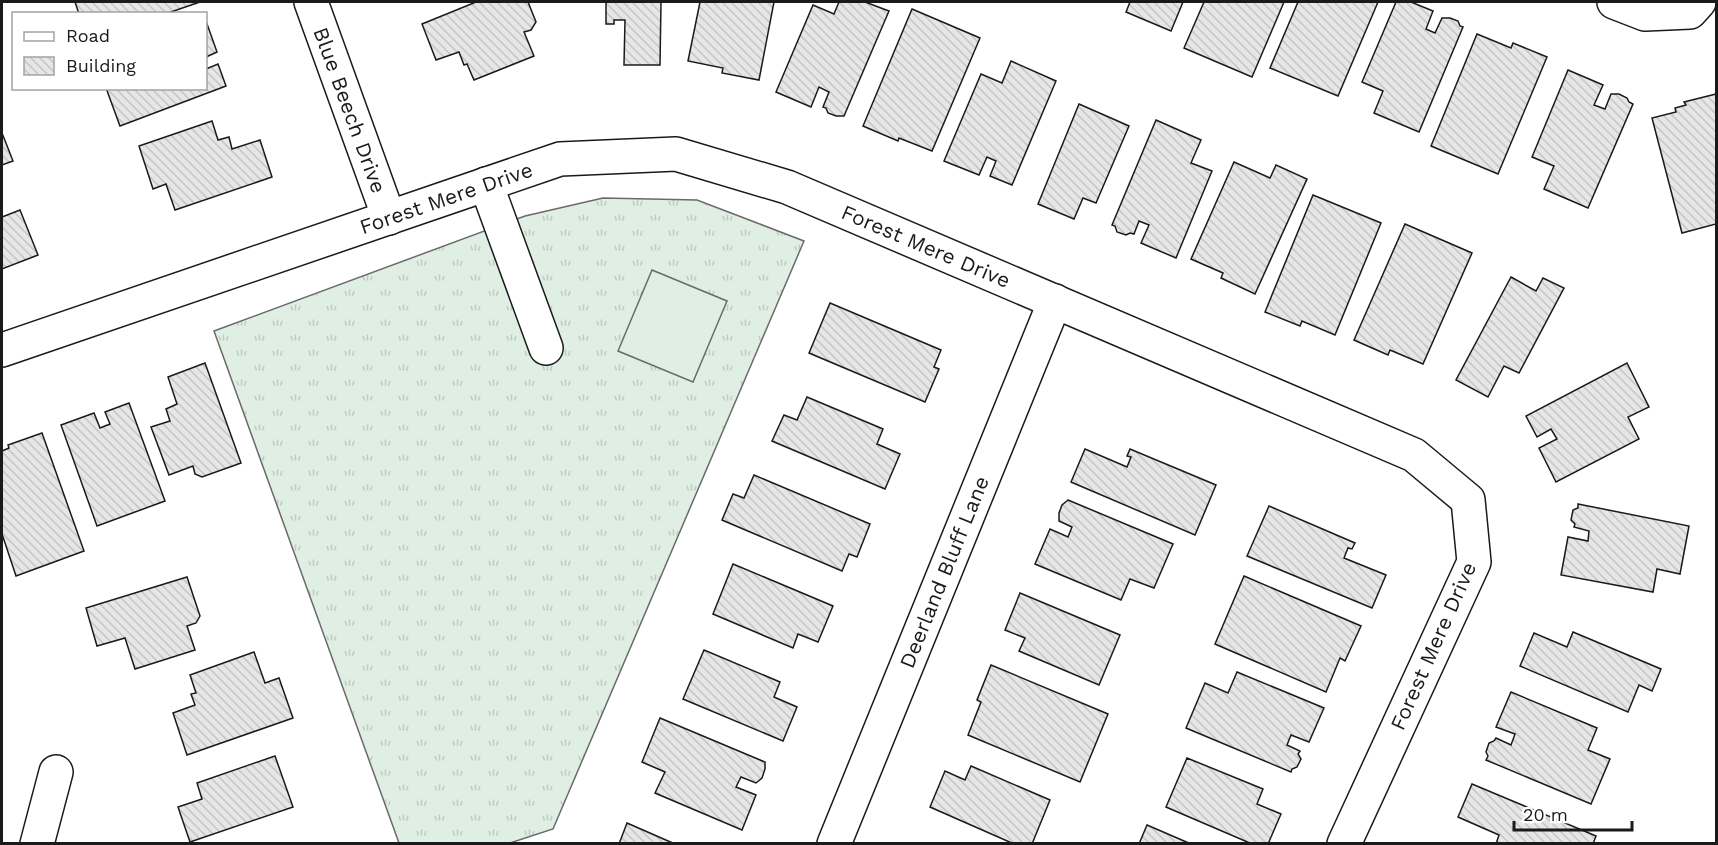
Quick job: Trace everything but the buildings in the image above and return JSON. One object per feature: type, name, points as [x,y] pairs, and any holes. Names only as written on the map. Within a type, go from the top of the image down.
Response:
[{"type":"street","name":"Blue Beech Drive","points":[[311,2],[389,218]]},
{"type":"street","points":[[1614,2],[1645,14],[1690,12],[1699,2]]},
{"type":"street","name":"Forest Mere Drive","points":[[2,350],[560,159],[676,154],[787,187],[1414,455],[1468,500],[1474,562],[1344,843]]},
{"type":"street","points":[[486,184],[546,348]]},
{"type":"street","name":"Deerland Bluff Lane","points":[[834,843],[1055,301]]},
{"type":"street","points":[[38,843],[56,772]]},
{"type":"green space","points":[[603,198],[697,200],[804,241],[553,829],[510,843],[399,843],[214,331],[525,216]]},
{"type":"green space","points":[[652,270],[727,301],[693,382],[618,351]]}]
